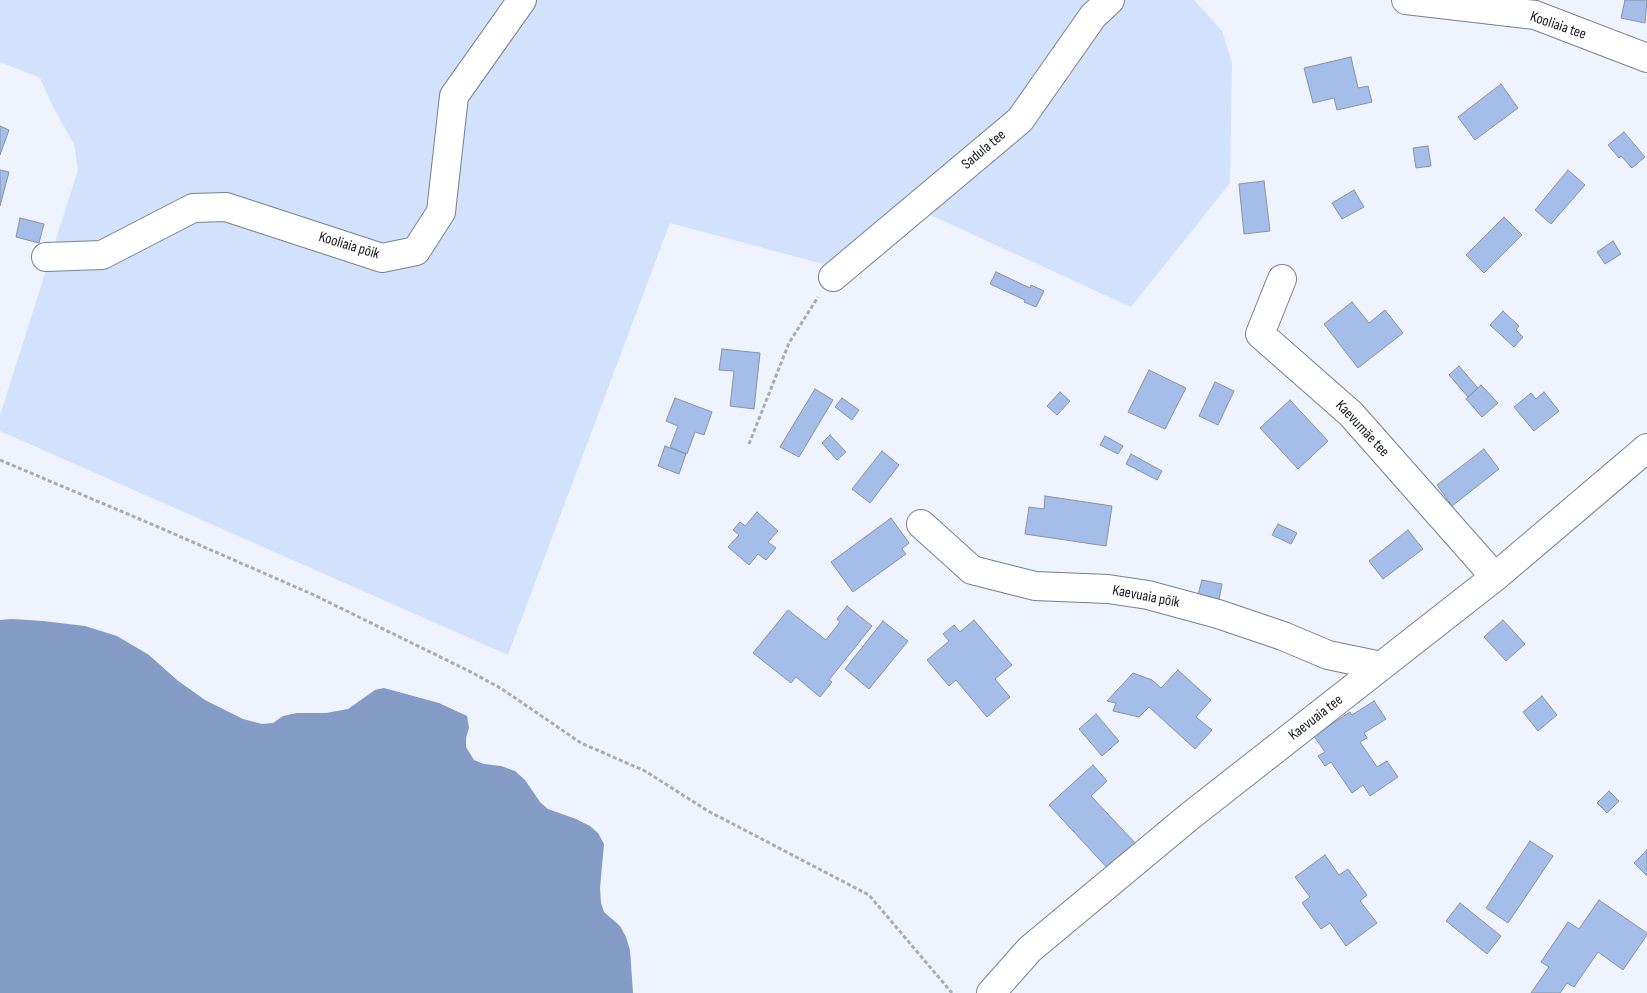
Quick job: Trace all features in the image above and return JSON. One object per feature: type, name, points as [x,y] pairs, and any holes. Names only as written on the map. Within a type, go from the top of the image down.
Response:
[{"type":"street","name":"Kooliaia põik","points":[[46,257],[102,254],[193,208],[226,207],[382,258],[416,251],[441,212],[454,96],[522,0]]},
{"type":"street","name":"Sadula tee","points":[[833,277],[1020,120],[1093,16],[1110,0]]},
{"type":"street","name":"Kooliaia tee","points":[[1406,0],[1535,15],[1647,58]]},
{"type":"street","name":"Kaevumäe tee","points":[[1282,279],[1260,334],[1352,414],[1495,577]]},
{"type":"street","name":"Kaevuaia tee","points":[[991,993],[1030,950],[1190,816],[1495,577],[1647,448]]},
{"type":"street","name":"Kaevuaia põik","points":[[921,524],[972,570],[1034,586],[1108,589],[1148,595],[1218,614],[1283,636],[1328,655],[1382,666]]},
{"type":"path","points":[[749,444],[789,342],[811,306],[833,277]]},
{"type":"path","points":[[0,460],[314,595],[502,689],[581,743],[645,770],[708,811],[869,895],[952,993]]},
{"type":"shaded area","points":[[0,0],[1194,0],[1222,31],[1232,63],[1230,183],[1131,307],[902,202],[827,265],[670,223],[508,655],[0,431],[0,415],[78,170],[74,144],[53,107],[40,78],[0,62]]},
{"type":"water","points":[[12,619],[85,626],[117,636],[149,655],[177,680],[205,700],[243,719],[262,724],[273,723],[283,716],[297,713],[326,713],[348,709],[375,690],[384,688],[439,703],[467,716],[469,728],[466,747],[474,760],[515,771],[525,780],[540,802],[548,809],[576,819],[590,826],[598,833],[604,844],[600,888],[601,903],[604,912],[620,926],[626,937],[630,950],[633,993],[0,993],[0,620]]},
{"type":"building","points":[[1625,0],[1647,0],[1645,23],[1621,18]]},
{"type":"building","points":[[1351,57],[1358,88],[1368,86],[1372,102],[1337,110],[1334,98],[1313,103],[1304,68]]},
{"type":"building","points":[[1501,84],[1518,108],[1475,140],[1458,117]]},
{"type":"building","points":[[0,126],[9,130],[0,155]]},
{"type":"building","points":[[1624,132],[1645,157],[1632,168],[1621,156],[1619,158],[1608,145]]},
{"type":"building","points":[[1428,146],[1431,166],[1416,168],[1413,148]]},
{"type":"building","points":[[0,170],[9,172],[0,206]]},
{"type":"building","points":[[1568,170],[1585,185],[1551,224],[1535,210]]},
{"type":"building","points":[[1264,181],[1270,231],[1244,234],[1239,184]]},
{"type":"building","points":[[1354,190],[1364,207],[1342,219],[1332,203]]},
{"type":"building","points":[[1504,217],[1522,235],[1484,273],[1466,255]]},
{"type":"building","points":[[20,218],[44,224],[39,243],[16,237]]},
{"type":"building","points":[[1613,241],[1621,254],[1605,264],[1597,252]]},
{"type":"building","points":[[996,272],[1030,288],[1031,285],[1044,291],[1036,307],[990,284]]},
{"type":"building","points":[[1352,302],[1369,323],[1385,310],[1403,333],[1358,368],[1324,324]]},
{"type":"building","points":[[1503,311],[1519,326],[1516,330],[1523,337],[1514,347],[1490,325]]},
{"type":"building","points":[[722,349],[760,353],[754,409],[730,406],[734,371],[719,370]]},
{"type":"building","points":[[1459,366],[1478,388],[1468,397],[1449,375]]},
{"type":"building","points":[[1149,370],[1186,388],[1165,429],[1128,412]]},
{"type":"building","points":[[1215,382],[1234,391],[1218,425],[1199,416]]},
{"type":"building","points":[[1481,385],[1498,403],[1482,417],[1466,399]]},
{"type":"building","points":[[815,389],[833,400],[799,457],[780,447]]},
{"type":"building","points":[[1060,392],[1070,401],[1057,415],[1047,406]]},
{"type":"building","points":[[1544,392],[1559,411],[1534,431],[1514,407],[1531,393],[1536,399]]},
{"type":"building","points":[[675,398],[712,412],[704,435],[695,432],[687,454],[670,447],[678,426],[666,421]]},
{"type":"building","points":[[842,398],[859,410],[852,420],[835,407]]},
{"type":"building","points":[[1290,400],[1328,441],[1298,469],[1260,428]]},
{"type":"building","points":[[830,435],[846,452],[837,460],[822,443]]},
{"type":"building","points":[[1105,436],[1123,446],[1118,454],[1100,445]]},
{"type":"building","points":[[665,446],[686,454],[679,474],[658,466]]},
{"type":"building","points":[[1484,449],[1499,469],[1452,506],[1437,485]]},
{"type":"building","points":[[882,451],[899,465],[870,503],[852,489]]},
{"type":"building","points":[[1131,454],[1162,471],[1157,480],[1126,464]]},
{"type":"building","points":[[1045,496],[1112,506],[1106,546],[1025,534],[1029,507],[1044,509]]},
{"type":"building","points":[[757,512],[778,531],[768,542],[776,548],[766,560],[758,554],[749,565],[728,547],[739,535],[733,530],[740,522],[745,526]]},
{"type":"building","points":[[891,518],[909,543],[902,549],[906,554],[853,592],[831,562]]},
{"type":"building","points":[[1278,524],[1297,533],[1291,544],[1272,535]]},
{"type":"building","points":[[1408,530],[1423,549],[1383,579],[1369,561]]},
{"type":"building","points":[[1202,580],[1222,584],[1219,600],[1198,595]]},
{"type":"building","points":[[847,606],[872,626],[829,680],[832,682],[820,697],[796,677],[791,683],[753,653],[788,610],[826,640],[840,622],[837,619]]},
{"type":"building","points":[[974,620],[1012,665],[995,679],[1010,697],[987,717],[956,680],[949,686],[927,660],[949,641],[943,634],[954,625],[960,632]]},
{"type":"building","points":[[1503,620],[1525,644],[1506,661],[1484,637]]},
{"type":"building","points":[[883,621],[908,641],[869,689],[845,669]]},
{"type":"building","points":[[1178,670],[1211,700],[1196,717],[1212,730],[1195,749],[1149,707],[1139,717],[1113,711],[1116,703],[1107,701],[1133,673],[1152,680],[1161,688]]},
{"type":"building","points":[[1542,696],[1557,715],[1538,731],[1523,712]]},
{"type":"building","points":[[1374,701],[1386,719],[1364,733],[1367,738],[1360,742],[1377,767],[1387,761],[1398,777],[1370,796],[1363,785],[1352,793],[1331,762],[1325,766],[1318,756],[1325,752],[1314,736],[1350,712],[1352,715]]},
{"type":"building","points":[[1096,714],[1119,741],[1102,756],[1079,729]]},
{"type":"building","points":[[1093,765],[1107,781],[1091,796],[1138,846],[1110,871],[1049,805]]},
{"type":"building","points":[[1609,791],[1619,801],[1607,813],[1597,803]]},
{"type":"building","points":[[1530,841],[1553,856],[1508,923],[1486,908]]},
{"type":"building","points":[[1647,850],[1647,876],[1634,863]]},
{"type":"building","points":[[1325,855],[1339,875],[1348,869],[1367,895],[1360,901],[1377,923],[1346,946],[1330,923],[1321,929],[1302,903],[1310,897],[1295,877]]},
{"type":"building","points":[[1599,900],[1647,933],[1623,970],[1598,952],[1574,987],[1567,983],[1560,993],[1531,993],[1549,967],[1541,962],[1568,922],[1579,929]]},
{"type":"building","points":[[1460,903],[1501,936],[1487,954],[1446,921]]}]
